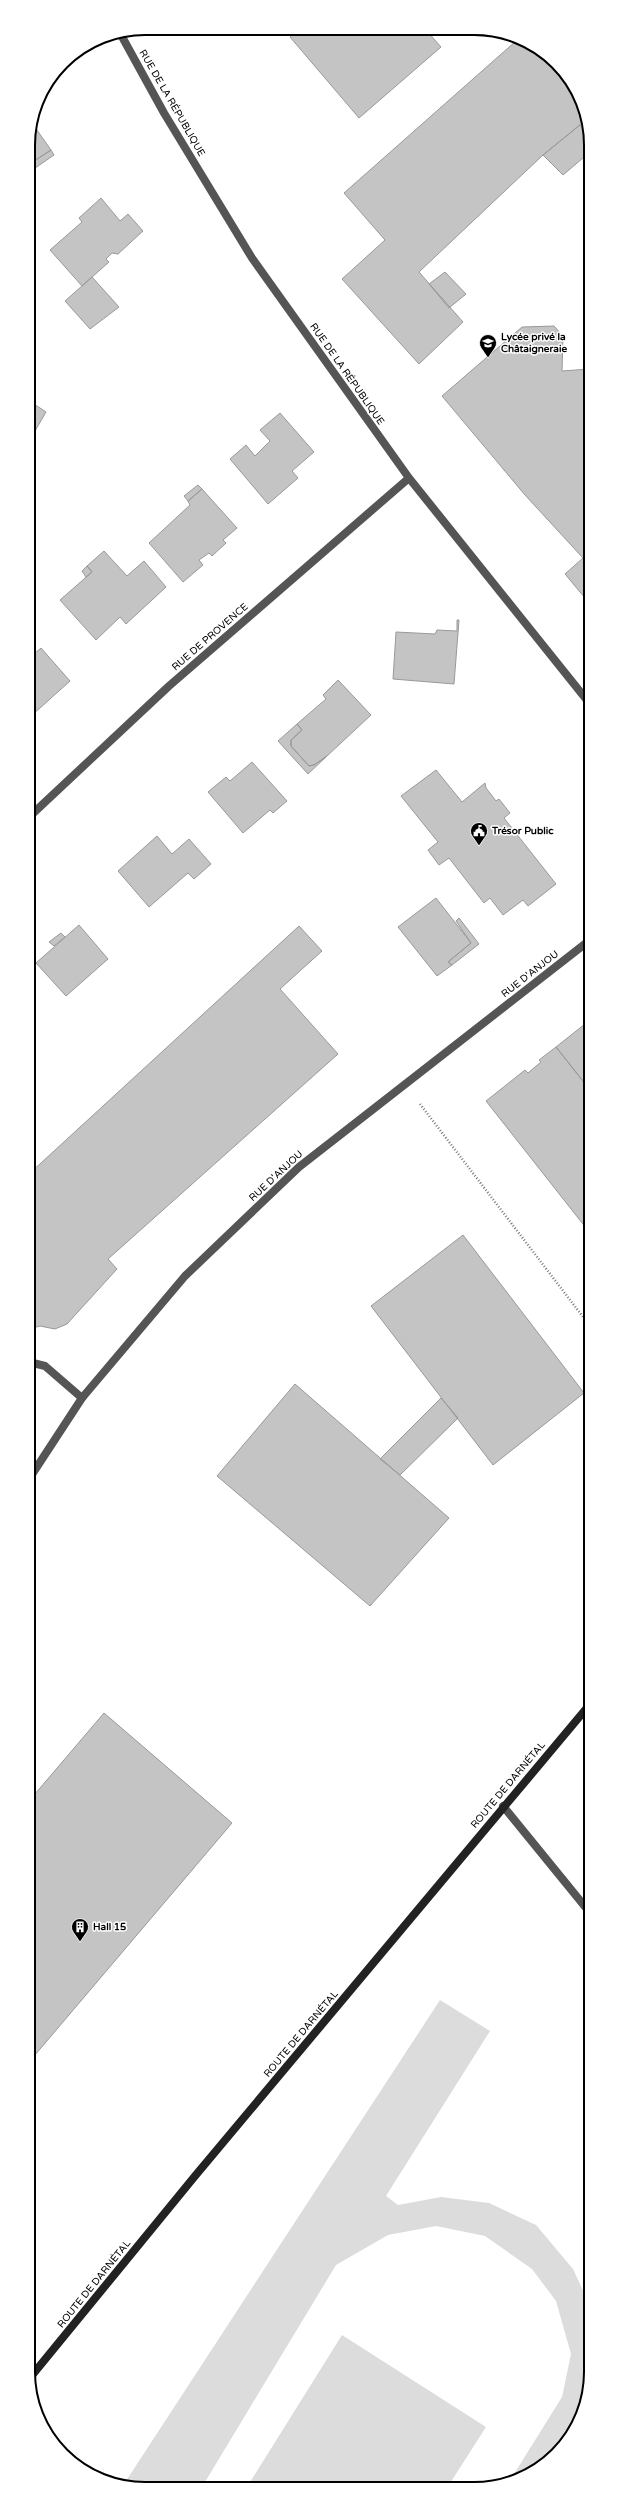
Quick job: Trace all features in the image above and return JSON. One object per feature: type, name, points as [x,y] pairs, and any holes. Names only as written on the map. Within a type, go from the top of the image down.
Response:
[{"type":"main road","name":"ROUTE DE DARNÉTAL","points":[[35,2372],[584,1710]]},
{"type":"street","name":"RUE DE LA RÉPUBLIQUE","points":[[122,37],[164,113],[252,258],[409,478],[584,697]]},
{"type":"street","name":"RUE DE PROVENCE","points":[[35,811],[169,686],[409,478]]},
{"type":"street","name":"RUE D'ANJOU","points":[[35,1470],[82,1398],[185,1276],[299,1167],[584,945]]},
{"type":"street","points":[[35,1364],[45,1366],[82,1398]]},
{"type":"street","points":[[503,1806],[584,1905]]},
{"type":"path","points":[[405,1084],[584,1318]]},
{"type":"shaded area","points":[[440,2000],[490,2031],[386,2196],[398,2205],[441,2197],[489,2203],[536,2225],[573,2269],[584,2293],[584,2379],[582,2394],[576,2414],[561,2439],[547,2455],[523,2471],[514,2474],[562,2397],[571,2354],[556,2301],[532,2269],[485,2236],[436,2226],[388,2235],[336,2265],[205,2482],[138,2482],[126,2480]]},
{"type":"shaded area","points":[[342,2335],[486,2427],[451,2482],[250,2482]]},
{"type":"building","points":[[292,35],[430,35],[441,47],[359,118],[290,37]]},
{"type":"building","points":[[514,42],[529,50],[552,67],[573,96],[576,103],[582,123],[543,155],[419,272],[463,322],[419,364],[342,279],[385,240],[344,193]]},
{"type":"building","points":[[580,125],[583,128],[584,157],[563,175],[543,155]]},
{"type":"building","points":[[36,129],[51,150],[35,160]]},
{"type":"building","points":[[51,150],[54,155],[35,168],[35,160]]},
{"type":"building","points":[[101,198],[120,221],[128,214],[143,231],[118,254],[112,253],[106,259],[109,262],[82,286],[50,250],[82,222],[79,218]]},
{"type":"building","points":[[445,272],[466,294],[449,308],[429,284]]},
{"type":"building","points":[[92,277],[119,307],[90,329],[65,301]]},
{"type":"building","points":[[554,326],[563,336],[562,371],[584,369],[584,597],[565,574],[583,558],[525,495],[442,396],[522,327]]},
{"type":"building","points":[[35,405],[46,412],[35,431]]},
{"type":"building","points":[[280,413],[314,452],[292,471],[298,478],[268,504],[230,459],[246,445],[255,456],[270,441],[260,430]]},
{"type":"building","points":[[198,485],[202,489],[188,501],[184,496]]},
{"type":"building","points":[[202,489],[237,528],[223,540],[226,543],[212,556],[209,553],[199,560],[203,565],[183,582],[149,543],[190,505],[188,501]]},
{"type":"building","points":[[104,551],[127,576],[144,561],[166,587],[126,624],[120,617],[96,640],[60,600],[92,572],[87,566]]},
{"type":"building","points":[[87,566],[92,572],[86,577],[82,571]]},
{"type":"building","points":[[457,620],[459,620],[454,684],[393,679],[396,632],[435,634],[437,630],[457,631]]},
{"type":"building","points":[[41,648],[70,681],[35,712],[35,653]]},
{"type":"building","points":[[338,680],[371,715],[327,756],[314,765],[309,766],[291,746],[291,740],[302,730],[297,724],[326,699],[323,695]]},
{"type":"building","points":[[297,724],[302,730],[291,740],[291,746],[309,766],[314,765],[327,756],[308,774],[278,741]]},
{"type":"building","points":[[252,762],[287,801],[273,813],[270,810],[243,833],[208,792],[226,777],[230,781]]},
{"type":"building","name":"Trésor Public","points":[[436,770],[462,802],[485,783],[486,788],[496,801],[499,799],[510,813],[504,818],[556,884],[528,906],[523,900],[503,915],[490,898],[484,903],[449,858],[439,865],[428,850],[438,842],[401,796]]},
{"type":"building","points":[[157,836],[172,854],[189,839],[211,864],[194,879],[188,873],[149,907],[118,871]]},
{"type":"building","points":[[436,898],[471,943],[448,962],[452,965],[437,976],[398,927]]},
{"type":"building","points":[[459,918],[479,944],[452,965],[448,962],[471,943],[456,921]]},
{"type":"building","points":[[79,925],[108,959],[66,996],[36,963]]},
{"type":"building","points":[[299,926],[322,951],[280,989],[338,1054],[108,1259],[117,1269],[67,1324],[55,1329],[40,1326],[35,1327],[35,1168]]},
{"type":"building","points":[[61,933],[65,937],[54,946],[49,942]]},
{"type":"building","points":[[584,1025],[584,1082],[556,1047]]},
{"type":"building","points":[[556,1047],[584,1082],[584,1225],[486,1101],[525,1070],[528,1073],[541,1062],[539,1060]]},
{"type":"building","points":[[463,1235],[584,1393],[493,1465],[371,1306]]},
{"type":"building","points":[[295,1384],[449,1518],[370,1606],[217,1476]]},
{"type":"building","points":[[441,1398],[458,1418],[400,1475],[380,1459]]},
{"type":"building","name":"Hall 15","points":[[104,1713],[232,1823],[35,2055],[35,1794]]},
{"type":"place","name":"Lycée privé la Châtaigneraie","points":[[488,358]]},
{"type":"place","name":"Trésor Public","points":[[479,846]]},
{"type":"place","name":"Hall 15","points":[[80,1942]]}]
